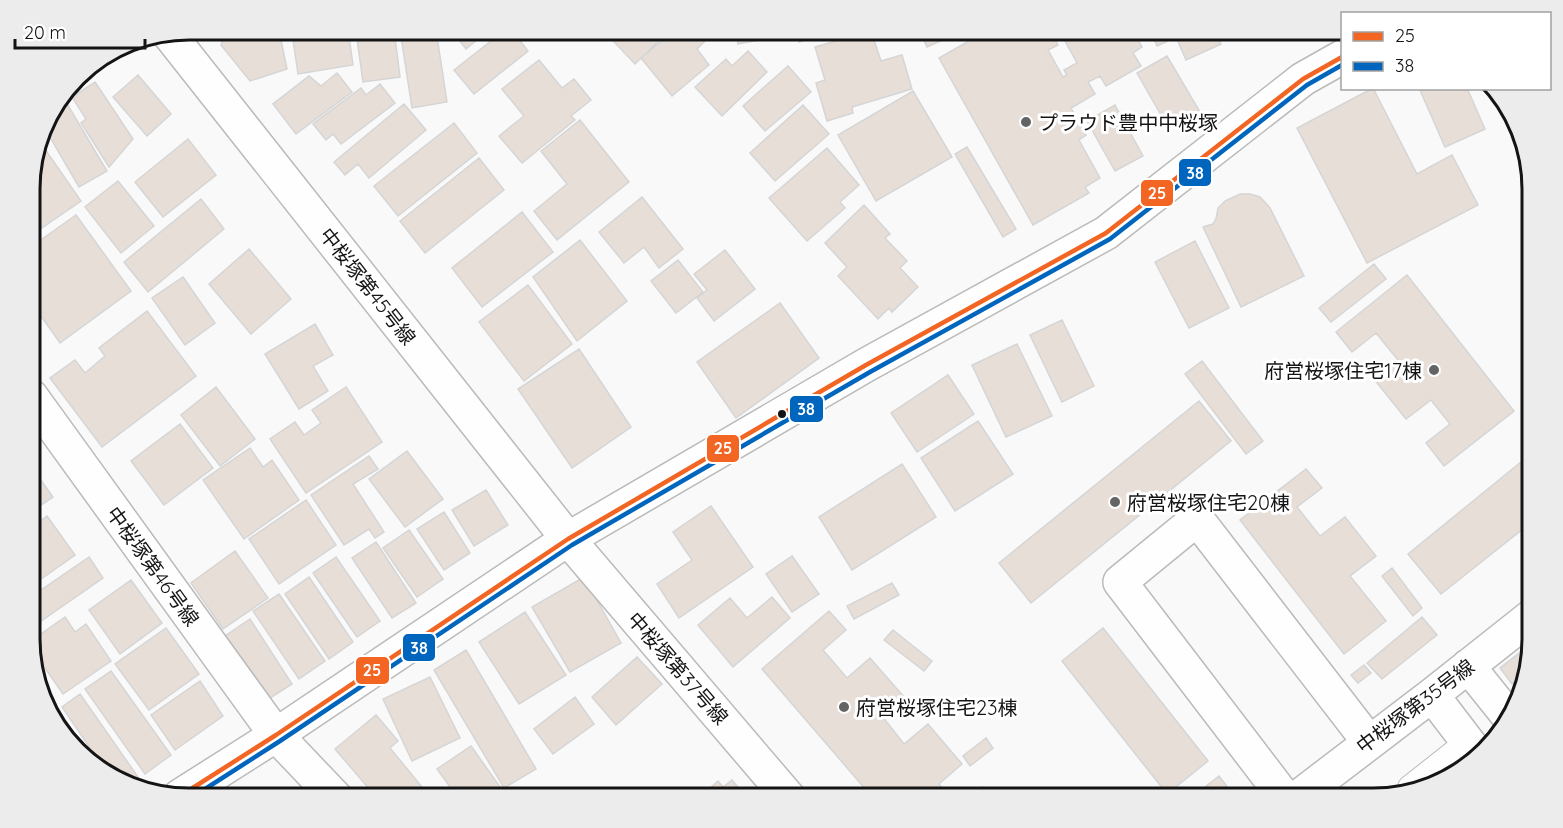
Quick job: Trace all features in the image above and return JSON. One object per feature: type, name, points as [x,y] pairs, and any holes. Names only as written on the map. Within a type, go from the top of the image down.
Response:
[{"type":"street","name":"中桜塚第45号線","points":[[175,42],[568,539]]},
{"type":"street","points":[[193,788],[276,735],[568,539],[866,365],[1106,233],[1303,79],[1341,58]]},
{"type":"street","name":"中桜塚第46号線","points":[[40,409],[276,735],[326,788]]},
{"type":"street","points":[[1277,787],[1120,582],[1197,519],[1368,742]]},
{"type":"street","name":"中桜塚第37号線","points":[[568,539],[780,788]]},
{"type":"street","name":"中桜塚第35号線","points":[[1311,787],[1522,624]]},
{"type":"street","points":[[1468,666],[1503,710]]},
{"type":"street","points":[[1432,695],[1472,749]]},
{"type":"lane","points":[[1429,776],[1472,749]]},
{"type":"building","points":[[222,41],[281,41],[287,69],[250,81],[221,45]]},
{"type":"building","points":[[293,41],[350,41],[353,65],[298,74]]},
{"type":"building","points":[[357,41],[395,41],[400,77],[363,82]]},
{"type":"building","points":[[402,41],[438,41],[447,102],[412,108]]},
{"type":"building","points":[[460,41],[476,41],[466,49]]},
{"type":"building","points":[[491,41],[520,41],[528,51],[474,94],[454,70]]},
{"type":"building","points":[[613,41],[659,41],[635,64]]},
{"type":"building","points":[[662,41],[705,41],[697,49],[709,65],[672,96],[641,58]]},
{"type":"building","points":[[737,41],[754,41],[738,44]]},
{"type":"building","points":[[836,41],[874,41],[881,61],[902,55],[912,89],[852,107],[853,113],[827,121],[816,83],[825,80],[815,47]]},
{"type":"building","points":[[924,41],[940,41],[927,47]]},
{"type":"building","name":"プラウド豊中中桜塚","points":[[969,41],[1056,41],[1058,45],[1048,50],[1063,77],[1067,75],[1064,70],[1077,63],[1065,41],[1139,41],[1142,47],[1133,53],[1141,66],[1106,86],[1100,76],[1088,82],[1095,94],[1071,108],[1086,135],[1079,140],[1100,178],[1085,187],[1089,193],[1033,225],[939,58]]},
{"type":"building","points":[[1155,41],[1168,41],[1157,46]]},
{"type":"building","points":[[1178,41],[1220,41],[1221,44],[1186,60]]},
{"type":"building","points":[[748,51],[767,72],[722,116],[695,87],[726,59],[732,66]]},
{"type":"building","points":[[1167,56],[1200,112],[1169,129],[1137,73]]},
{"type":"building","points":[[539,60],[562,88],[574,79],[591,100],[571,116],[575,120],[522,163],[499,136],[524,116],[502,89]]},
{"type":"building","points":[[788,66],[811,92],[765,131],[743,106]]},
{"type":"building","points":[[337,73],[352,92],[296,134],[273,104],[309,76],[321,86]]},
{"type":"building","points":[[138,75],[171,114],[147,136],[113,97]]},
{"type":"building","points":[[95,82],[133,139],[109,167],[81,123],[86,119],[72,97]]},
{"type":"building","points":[[380,84],[395,103],[341,144],[333,134],[326,140],[313,124],[361,88],[366,95]]},
{"type":"building","points":[[1369,90],[1374,90],[1417,174],[1452,155],[1478,205],[1367,263],[1297,128]]},
{"type":"building","points":[[1420,90],[1468,90],[1485,129],[1445,147]]},
{"type":"building","points":[[913,91],[952,157],[876,201],[838,135]]},
{"type":"building","points":[[404,104],[426,130],[369,178],[358,164],[345,175],[334,162]]},
{"type":"building","points":[[68,105],[107,171],[79,187],[50,138]]},
{"type":"building","points":[[803,105],[829,134],[775,181],[750,153]]},
{"type":"building","points":[[1115,105],[1143,156],[1115,171],[1087,121]]},
{"type":"building","points":[[580,120],[629,182],[557,240],[534,211],[567,184],[541,151]]},
{"type":"building","points":[[454,123],[477,153],[398,216],[374,186]]},
{"type":"building","points":[[188,139],[216,175],[163,217],[135,182]]},
{"type":"building","points":[[967,147],[1016,229],[1003,237],[955,154]]},
{"type":"building","points":[[827,148],[859,185],[840,202],[845,208],[807,241],[769,198]]},
{"type":"building","points":[[46,151],[81,201],[41,229],[41,180]]},
{"type":"building","points":[[479,158],[504,190],[425,253],[400,221]]},
{"type":"building","points":[[118,181],[154,226],[121,253],[85,207]]},
{"type":"building","points":[[1240,194],[1260,197],[1270,208],[1304,276],[1241,307],[1203,227],[1213,224],[1218,208],[1225,201]]},
{"type":"building","points":[[642,197],[683,249],[659,268],[644,247],[624,263],[599,232]]},
{"type":"building","points":[[201,199],[224,229],[148,292],[124,262]]},
{"type":"building","points":[[864,205],[890,234],[885,238],[907,261],[900,268],[918,287],[892,312],[889,308],[878,319],[838,276],[847,267],[825,243]]},
{"type":"building","points":[[522,212],[553,252],[482,307],[452,268]]},
{"type":"building","points":[[76,215],[131,291],[60,343],[41,316],[41,240]]},
{"type":"building","points":[[580,240],[627,301],[577,341],[533,277]]},
{"type":"building","points":[[1195,241],[1229,308],[1189,328],[1155,262]]},
{"type":"building","points":[[249,249],[291,299],[251,334],[209,284]]},
{"type":"building","points":[[725,250],[755,289],[714,321],[697,298],[707,290],[694,274]]},
{"type":"building","points":[[678,260],[703,292],[676,313],[651,281]]},
{"type":"building","points":[[1374,264],[1386,279],[1331,322],[1319,308]]},
{"type":"building","name":"府営桜塚住宅17棟","points":[[1407,275],[1514,411],[1444,466],[1426,443],[1450,424],[1431,400],[1406,419],[1374,379],[1398,360],[1376,333],[1352,352],[1336,332]]},
{"type":"building","points":[[183,277],[215,323],[185,345],[152,298]]},
{"type":"building","points":[[528,285],[572,344],[524,381],[479,322]]},
{"type":"building","points":[[780,303],[819,358],[736,418],[697,362]]},
{"type":"building","points":[[147,311],[196,376],[102,447],[50,378],[75,360],[85,373],[105,356],[99,348]]},
{"type":"building","points":[[1062,320],[1094,386],[1062,402],[1030,335]]},
{"type":"building","points":[[315,324],[333,355],[313,366],[328,391],[299,409],[265,354]]},
{"type":"building","points":[[1017,344],[1052,416],[1006,437],[972,365]]},
{"type":"building","points":[[579,349],[631,427],[572,468],[518,389]]},
{"type":"building","points":[[1202,361],[1263,441],[1246,454],[1185,374]]},
{"type":"building","points":[[948,375],[974,414],[917,452],[891,413]]},
{"type":"building","points":[[216,387],[255,439],[220,466],[181,415]]},
{"type":"building","points":[[346,387],[382,442],[306,493],[270,439],[295,422],[304,435],[321,423],[312,410]]},
{"type":"building","name":"府営桜塚住宅20棟","points":[[1199,401],[1231,441],[1031,603],[999,563]]},
{"type":"building","points":[[978,421],[1013,474],[955,511],[921,458]]},
{"type":"building","points":[[180,424],[213,468],[164,505],[131,461]]},
{"type":"building","points":[[250,448],[263,467],[272,460],[299,500],[244,539],[203,480]]},
{"type":"building","points":[[407,451],[443,499],[405,527],[369,479]]},
{"type":"building","points":[[369,456],[378,469],[353,484],[384,532],[375,538],[369,529],[344,545],[311,495]]},
{"type":"building","points":[[1522,461],[1522,530],[1441,594],[1408,554]]},
{"type":"building","points":[[902,464],[936,517],[852,570],[819,517]]},
{"type":"building","points":[[1306,469],[1322,488],[1297,507],[1320,536],[1345,517],[1376,556],[1350,576],[1386,621],[1344,654],[1240,520]]},
{"type":"building","points":[[40,479],[53,497],[40,506]]},
{"type":"building","points":[[486,490],[508,525],[474,546],[452,510]]},
{"type":"building","points":[[306,500],[336,545],[279,584],[249,539]]},
{"type":"building","points":[[711,506],[753,567],[679,618],[657,584],[692,560],[673,532]]},
{"type":"building","points":[[444,512],[470,553],[444,570],[417,529]]},
{"type":"building","points":[[47,516],[75,555],[40,580],[40,521]]},
{"type":"building","points":[[409,530],[443,579],[417,597],[383,548]]},
{"type":"building","points":[[376,542],[416,603],[392,618],[352,558]]},
{"type":"building","points":[[235,551],[268,598],[223,629],[191,583]]},
{"type":"building","points":[[792,556],[819,594],[792,612],[766,574]]},
{"type":"building","points":[[89,557],[103,578],[40,622],[40,591]]},
{"type":"building","points":[[336,557],[380,621],[357,637],[313,573]]},
{"type":"building","points":[[1392,568],[1422,608],[1413,616],[1382,576]]},
{"type":"building","points":[[309,577],[353,642],[329,659],[285,594]]},
{"type":"building","points":[[584,577],[621,643],[570,672],[532,607]]},
{"type":"building","points":[[131,580],[162,623],[120,654],[89,610]]},
{"type":"building","points":[[892,583],[899,595],[854,619],[847,606]]},
{"type":"building","points":[[279,594],[325,661],[299,679],[253,611]]},
{"type":"building","points":[[772,597],[790,618],[733,667],[698,625],[730,598],[747,618]]},
{"type":"building","name":"府営桜塚住宅23棟","points":[[829,611],[846,630],[823,650],[847,678],[870,658],[904,697],[882,716],[904,744],[928,724],[962,764],[939,784],[942,787],[864,787],[762,669]]},
{"type":"building","points":[[525,612],[566,675],[519,704],[479,642]]},
{"type":"building","points":[[65,617],[75,632],[86,624],[111,661],[63,694],[44,666],[40,635]]},
{"type":"building","points":[[1422,617],[1437,635],[1382,679],[1367,663]]},
{"type":"building","points":[[250,619],[292,684],[264,702],[222,638]]},
{"type":"building","points":[[166,628],[199,674],[149,710],[115,664]]},
{"type":"building","points":[[1103,628],[1208,761],[1175,787],[1162,787],[1062,661]]},
{"type":"building","points":[[893,630],[932,661],[924,671],[884,640]]},
{"type":"building","points":[[466,650],[536,769],[504,788],[434,670]]},
{"type":"building","points":[[1522,651],[1516,681],[1512,684],[1500,668]]},
{"type":"building","points":[[637,657],[662,684],[616,725],[592,697]]},
{"type":"building","points":[[1364,665],[1371,673],[1358,683],[1351,675]]},
{"type":"building","points":[[111,671],[171,755],[145,774],[85,689]]},
{"type":"building","points":[[430,677],[460,738],[412,761],[383,699]]},
{"type":"building","points":[[200,681],[223,716],[175,750],[151,715]]},
{"type":"building","points":[[80,694],[138,777],[124,772],[92,751],[62,707]]},
{"type":"building","points":[[575,697],[594,724],[553,754],[534,729]]},
{"type":"building","points":[[376,715],[398,741],[390,748],[423,788],[368,788],[335,749]]},
{"type":"building","points":[[986,738],[993,748],[970,766],[963,756]]},
{"type":"building","points":[[471,746],[501,788],[451,788],[437,769]]},
{"type":"building","points":[[1219,776],[1228,787],[1205,787]]},
{"type":"building","points":[[732,780],[738,788],[711,788],[718,781],[723,787]]},
{"type":"transit line","name":"25","points":[[193,788],[276,735],[568,539],[866,365],[1106,233],[1303,79],[1341,58]]},
{"type":"transit line","name":"38","points":[[207,788],[572,545],[870,372],[1110,239],[1307,85],[1341,66]]},
{"type":"place","name":"プラウド豊中中桜塚","points":[[1026,122]]},
{"type":"place","name":"府営桜塚住宅17棟","points":[[1434,370]]},
{"type":"place","name":"府営桜塚住宅20棟","points":[[1115,502]]},
{"type":"place","name":"府営桜塚住宅23棟","points":[[844,707]]}]
